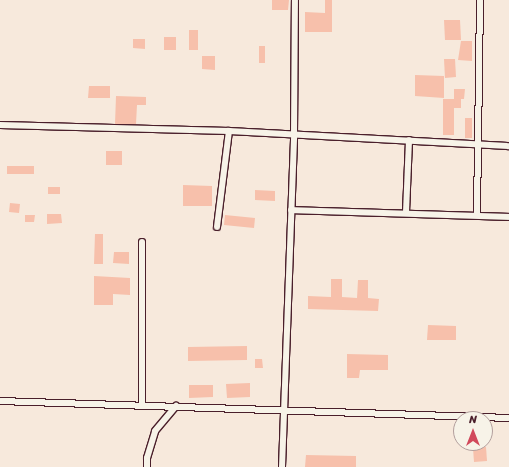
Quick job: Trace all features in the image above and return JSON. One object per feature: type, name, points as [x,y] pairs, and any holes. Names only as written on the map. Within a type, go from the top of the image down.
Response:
[{"type":"street","points":[[282,467],[294,135],[295,0]]},
{"type":"street","points":[[477,214],[480,0]]},
{"type":"street","points":[[0,125],[229,131],[509,146]]},
{"type":"street","points":[[217,227],[229,131]]},
{"type":"street","points":[[406,212],[409,140]]},
{"type":"street","points":[[291,210],[477,214],[509,217]]},
{"type":"street","points":[[142,242],[142,405]]},
{"type":"street","points":[[0,401],[284,408],[509,418]]},
{"type":"street","points":[[147,467],[147,458],[155,431],[176,406]]},
{"type":"building","points":[[272,0],[289,0],[288,10],[272,10]]},
{"type":"building","points":[[325,0],[332,0],[332,32],[305,32],[305,12],[325,13]]},
{"type":"building","points":[[444,20],[460,20],[461,40],[445,40]]},
{"type":"building","points":[[189,30],[198,30],[198,50],[189,50]]},
{"type":"building","points":[[164,37],[176,37],[176,50],[164,50]]},
{"type":"building","points":[[133,39],[145,39],[145,49],[133,48]]},
{"type":"building","points":[[461,41],[472,41],[472,61],[458,60]]},
{"type":"building","points":[[259,46],[265,46],[265,63],[259,63]]},
{"type":"building","points":[[202,56],[215,56],[215,70],[202,69]]},
{"type":"building","points":[[444,59],[455,59],[456,77],[445,78]]},
{"type":"building","points":[[415,75],[444,76],[444,98],[415,96]]},
{"type":"building","points":[[89,86],[110,86],[110,98],[88,98]]},
{"type":"building","points":[[454,89],[465,89],[464,99],[461,99],[461,108],[454,108],[454,135],[443,135],[443,99],[454,99]]},
{"type":"building","points":[[116,96],[146,97],[146,105],[137,105],[136,124],[115,124]]},
{"type":"building","points":[[465,118],[472,118],[472,138],[465,138]]},
{"type":"building","points":[[106,151],[122,151],[122,165],[106,165]]},
{"type":"building","points":[[7,166],[34,166],[34,174],[7,174]]},
{"type":"building","points":[[183,185],[212,186],[212,206],[183,206]]},
{"type":"building","points":[[48,187],[60,187],[60,194],[48,194]]},
{"type":"building","points":[[255,190],[275,191],[275,201],[255,200]]},
{"type":"building","points":[[10,203],[20,204],[19,213],[9,212]]},
{"type":"building","points":[[47,214],[61,214],[62,223],[47,224]]},
{"type":"building","points":[[25,215],[35,215],[34,222],[25,222]]},
{"type":"building","points":[[225,215],[255,218],[254,228],[224,225]]},
{"type":"building","points":[[95,234],[103,234],[103,264],[94,264]]},
{"type":"building","points":[[114,252],[129,252],[129,264],[113,263]]},
{"type":"building","points":[[94,276],[130,278],[130,295],[113,294],[113,305],[94,305]]},
{"type":"building","points":[[331,279],[342,279],[342,297],[357,298],[358,280],[368,280],[368,298],[379,299],[378,311],[308,309],[308,296],[331,297]]},
{"type":"building","points":[[428,325],[456,326],[456,340],[427,340]]},
{"type":"building","points":[[247,346],[247,360],[188,361],[188,347]]},
{"type":"building","points":[[347,354],[388,355],[388,370],[360,370],[359,378],[347,378]]},
{"type":"building","points":[[255,359],[262,359],[263,368],[255,368]]},
{"type":"building","points":[[250,383],[250,397],[227,398],[226,384]]},
{"type":"building","points":[[189,385],[213,385],[213,397],[189,398]]},
{"type":"building","points":[[473,451],[486,451],[487,461],[474,462]]},
{"type":"building","points":[[306,455],[356,456],[356,467],[305,467]]}]
